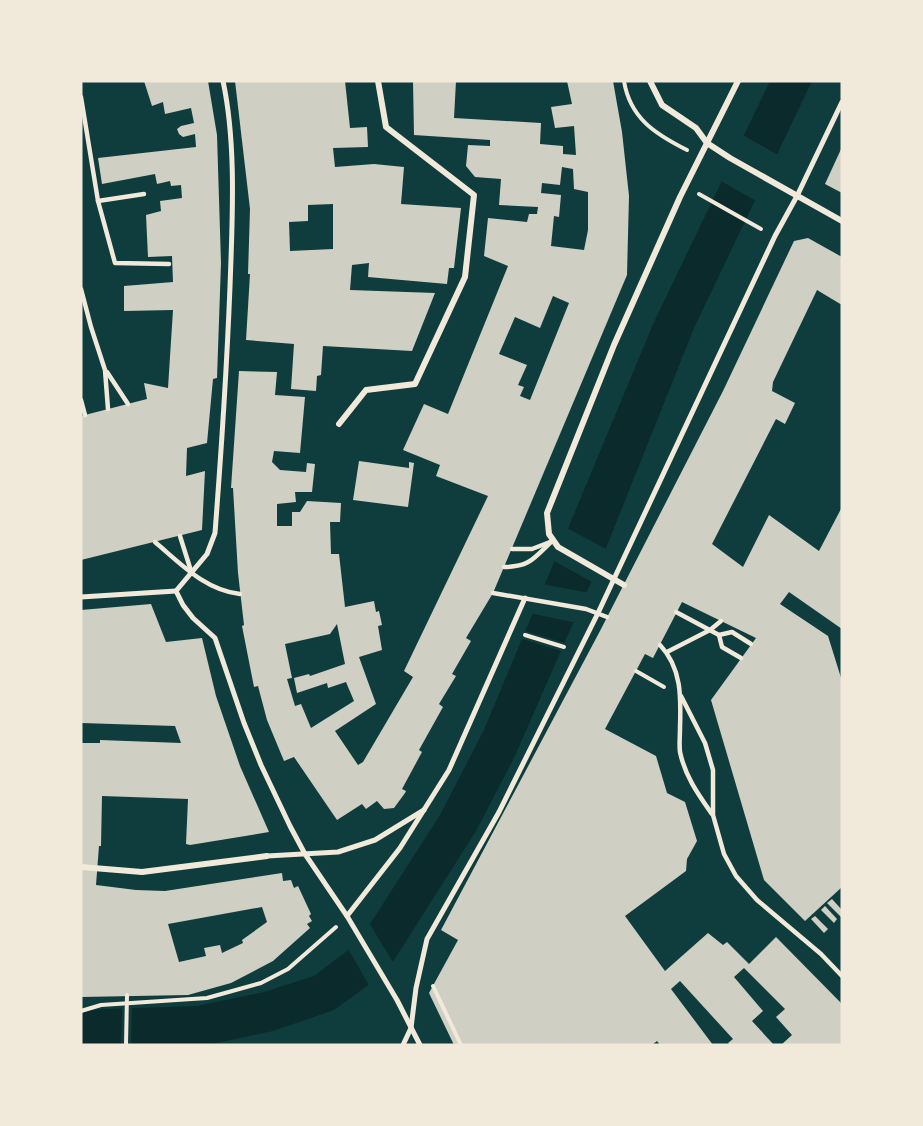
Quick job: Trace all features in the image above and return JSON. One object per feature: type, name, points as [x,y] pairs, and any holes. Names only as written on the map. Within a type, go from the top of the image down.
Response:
[{"type":"street","points":[[81,597],[176,591],[207,554],[215,533],[227,375],[233,189],[224,81]]},
{"type":"street","points":[[339,423],[366,390],[415,384],[465,278],[474,195],[386,127],[378,81]]},
{"type":"street","points":[[650,81],[662,105],[696,129],[707,143],[842,221]]},
{"type":"street","points":[[624,585],[558,548],[552,541],[547,525],[547,513],[614,345],[681,197],[738,81]]},
{"type":"street","points":[[403,1045],[411,1028],[416,988],[427,939],[499,812],[598,613],[770,247],[842,102]]},
{"type":"street","points":[[176,591],[193,618],[215,638],[261,765],[305,854],[348,919],[420,1045]]},
{"type":"street","points":[[348,919],[400,848],[449,770],[525,598]]},
{"type":"street","points":[[81,867],[142,872],[267,856],[338,852],[375,840],[425,809]]},
{"type":"lane","points":[[81,97],[98,201],[115,263],[169,264]]},
{"type":"lane","points":[[98,201],[144,194]]},
{"type":"lane","points":[[81,289],[105,370],[108,409]]},
{"type":"lane","points":[[105,370],[128,404]]},
{"type":"lane","points":[[81,400],[85,415]]},
{"type":"lane","points":[[180,536],[192,574]]},
{"type":"lane","points":[[512,549],[532,549],[552,541]]},
{"type":"lane","points":[[504,567],[519,567],[533,559],[552,541]]},
{"type":"lane","points":[[155,542],[192,574],[214,588],[240,594]]},
{"type":"lane","points":[[493,593],[586,609],[607,617]]},
{"type":"lane","points":[[676,612],[719,635],[732,632],[751,644]]},
{"type":"lane","points":[[667,652],[710,630],[721,621]]},
{"type":"lane","points":[[719,635],[722,647],[741,658]]},
{"type":"lane","points":[[660,645],[667,652],[677,672],[681,696],[680,750],[689,780],[713,815]]},
{"type":"lane","points":[[681,696],[705,743],[713,770],[713,815],[724,854],[736,876],[757,900],[821,954],[842,976]]},
{"type":"path","points":[[624,81],[629,102],[637,115],[657,134],[689,151]]},
{"type":"path","points":[[707,198],[752,224]]},
{"type":"path","points":[[520,634],[569,649]]},
{"type":"path","points":[[636,671],[681,696]]},
{"type":"path","points":[[81,1011],[101,1005],[127,1006],[207,998],[261,983],[275,977],[307,954],[348,919]]},
{"type":"path","points":[[433,986],[461,1045]]},
{"type":"path","points":[[126,1045],[127,995]]},
{"type":"water","points":[[770,81],[812,81],[694,328],[606,548],[514,758],[476,831],[394,960],[367,986],[334,1010],[273,1031],[207,1045],[81,1045],[81,1010],[197,1006],[264,992],[314,976],[347,951],[372,921],[440,815],[484,730],[654,322]]},
{"type":"pier","points":[[741,134],[780,156],[758,202],[719,180]]},
{"type":"pier","points":[[567,528],[608,550],[594,583],[552,560]]},
{"type":"pier","points":[[542,584],[589,593],[577,623],[529,613]]},
{"type":"pier","points":[[522,630],[568,644],[564,652],[519,638]]},
{"type":"pier","points":[[368,921],[394,964],[370,987],[347,947]]},
{"type":"pier","points":[[122,1007],[132,1007],[131,1045],[121,1045]]},
{"type":"building","points":[[144,81],[208,81],[217,135],[221,263],[217,378],[213,379],[207,443],[187,448],[186,476],[205,471],[202,530],[81,560],[81,416],[147,399],[144,383],[168,388],[173,310],[124,311],[124,286],[173,282],[172,256],[148,257],[146,215],[161,211],[160,201],[182,198],[181,185],[171,186],[170,181],[157,184],[155,174],[102,184],[98,158],[196,147],[195,134],[183,137],[177,129],[194,123],[191,108],[165,114],[163,102],[152,106]]},
{"type":"building","points":[[235,81],[345,81],[350,128],[367,127],[368,147],[333,148],[335,167],[374,164],[404,167],[401,204],[461,208],[454,268],[449,268],[447,284],[368,277],[369,263],[352,265],[350,290],[435,293],[412,351],[323,346],[321,375],[317,376],[316,391],[291,389],[294,344],[246,340],[250,274],[248,274],[250,209]],"holes":[[[333,204],[333,249],[290,251],[289,222],[308,221],[308,205]]]},
{"type":"building","points":[[413,81],[456,81],[454,118],[541,123],[540,144],[563,146],[563,154],[576,155],[574,126],[555,128],[551,107],[572,104],[567,81],[613,81],[622,132],[629,196],[627,275],[493,593],[466,638],[471,641],[452,674],[456,676],[439,704],[443,707],[419,750],[422,752],[402,789],[406,791],[405,793],[394,808],[384,809],[377,801],[366,809],[362,804],[337,820],[294,757],[284,761],[267,720],[258,686],[254,687],[242,626],[244,625],[238,573],[233,488],[231,488],[239,371],[277,372],[275,395],[305,397],[300,453],[274,451],[272,462],[280,470],[306,472],[307,463],[315,464],[312,492],[295,492],[296,502],[277,504],[277,526],[292,526],[292,512],[300,512],[307,501],[341,503],[340,522],[330,522],[331,554],[339,554],[345,607],[374,601],[376,612],[379,611],[382,625],[378,626],[382,650],[359,657],[376,704],[335,731],[358,765],[363,762],[413,677],[404,671],[488,496],[436,476],[440,465],[403,450],[424,404],[448,414],[508,266],[484,256],[488,218],[527,222],[529,214],[537,214],[538,207],[499,205],[501,179],[475,177],[466,166],[468,145],[490,146],[490,140],[414,135]],"holes":[[[562,167],[573,169],[574,189],[588,192],[588,230],[584,250],[551,246],[554,216],[559,217],[561,195],[541,193],[542,183],[560,185]],[[553,296],[569,303],[530,400],[520,396],[524,387],[518,385],[527,365],[499,354],[515,317],[540,328]],[[337,624],[345,664],[310,676],[309,674],[294,678],[297,693],[327,683],[328,688],[346,682],[354,701],[311,728],[301,704],[295,706],[287,679],[292,678],[285,644],[330,634]]]},
{"type":"building","points":[[842,147],[842,193],[825,184]]},
{"type":"building","points":[[808,238],[842,257],[842,305],[817,290],[773,382],[772,391],[795,403],[785,424],[776,419],[712,544],[743,567],[769,515],[819,551],[842,507],[842,629],[789,592],[780,604],[828,636],[842,681],[842,887],[805,921],[764,880],[711,700],[756,638],[682,602],[653,658],[645,654],[605,729],[656,756],[667,793],[685,802],[697,841],[687,859],[686,871],[625,916],[665,971],[708,933],[723,945],[727,942],[749,964],[776,937],[842,1004],[842,1045],[781,1045],[792,1035],[776,1017],[785,1009],[744,968],[734,977],[763,1011],[752,1021],[774,1045],[730,1045],[728,1043],[733,1039],[680,981],[671,989],[713,1045],[660,1045],[657,1041],[652,1045],[454,1045],[429,993],[458,940],[441,930],[600,631],[723,391],[794,241]]},
{"type":"building","points":[[359,461],[409,468],[409,462],[414,463],[408,507],[353,500]]},
{"type":"building","points":[[151,604],[166,642],[202,638],[216,696],[240,766],[269,832],[190,845],[186,844],[188,799],[102,796],[101,846],[99,846],[96,885],[165,891],[282,873],[283,881],[291,880],[294,888],[298,886],[311,914],[309,916],[312,921],[307,924],[310,928],[273,961],[231,983],[188,995],[81,997],[81,743],[100,743],[100,740],[181,743],[175,726],[81,723],[81,610]],"holes":[[[262,907],[267,922],[242,940],[243,943],[222,953],[220,945],[204,948],[206,956],[179,962],[168,924]]]},
{"type":"building","points":[[832,899],[842,910],[841,917],[827,903]]},
{"type":"building","points":[[825,906],[837,919],[834,923],[821,910]]},
{"type":"building","points":[[815,916],[828,929],[824,933],[811,919]]}]
